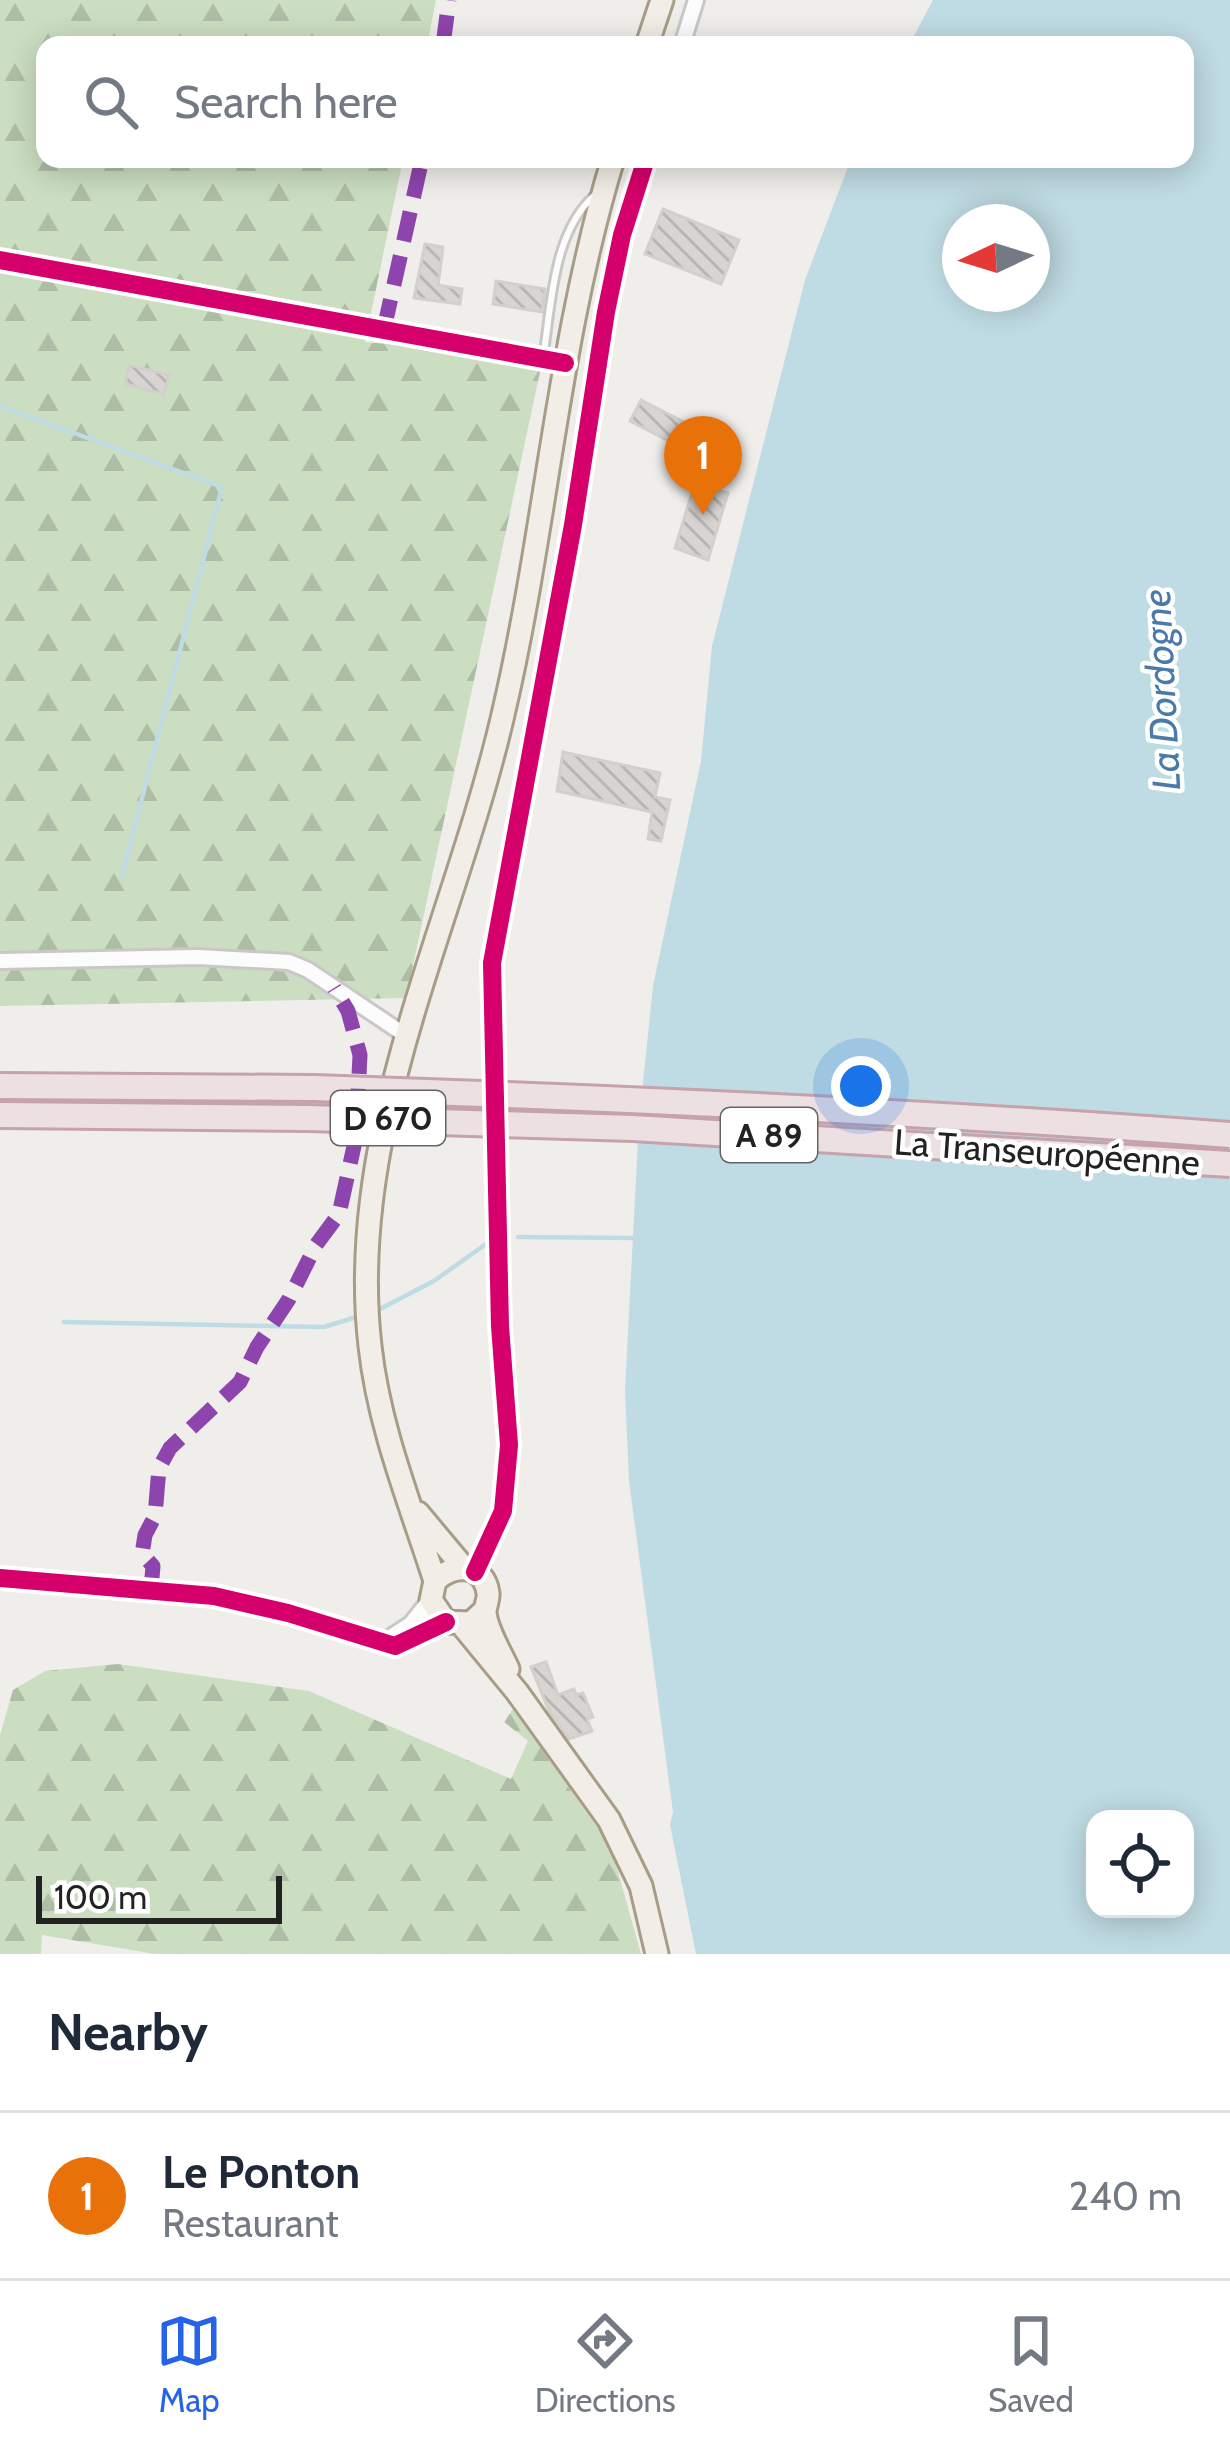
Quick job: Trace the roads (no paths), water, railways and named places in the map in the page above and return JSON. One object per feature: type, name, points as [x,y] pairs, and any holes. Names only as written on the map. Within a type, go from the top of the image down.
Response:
[{"type":"highway","name":"La Transeuropéenne","points":[[0,1086],[314,1088],[957,1114],[1230,1135]]},
{"type":"highway","name":"La Transeuropéenne","points":[[0,1115],[633,1128],[1230,1164]]},
{"type":"main road","points":[[650,36],[662,0]]},
{"type":"main road","name":"D 670","points":[[433,1590],[376,1388],[367,1268],[378,1164],[408,1036],[502,722],[537,530],[554,360],[610,168]]},
{"type":"main road","name":"D 670","points":[[411,1504],[469,1570]]},
{"type":"main road","points":[[517,1691],[484,1611],[486,1586],[469,1570],[447,1570],[433,1590],[433,1609],[454,1624],[517,1691],[609,1820],[641,1886],[657,1954]]},
{"type":"main road","points":[[454,1624],[484,1611]]},
{"type":"street","points":[[685,36],[696,0]]},
{"type":"street","points":[[469,1570],[503,1511],[509,1445],[500,1326],[492,963],[569,548],[606,312],[643,168]]},
{"type":"street","points":[[0,260],[554,360]]},
{"type":"street","points":[[0,961],[198,957],[289,962],[408,1036]]},
{"type":"street","points":[[0,1578],[214,1596],[383,1642],[405,1644],[454,1624]]},
{"type":"street","points":[[383,1642],[411,1625],[433,1590]]},
{"type":"water","name":"La Dordogne","points":[[933,0],[1230,0],[1230,1954],[696,1954],[670,1825],[673,1812],[629,1481],[625,1390],[639,1121],[653,986],[701,761],[712,646],[805,280],[848,168],[1194,168],[1194,36],[914,36]]},
{"type":"waterway","points":[[0,406],[222,487],[122,876]]},
{"type":"waterway","points":[[518,1237],[632,1238]]},
{"type":"waterway","points":[[374,1312],[434,1281],[486,1244]]},
{"type":"waterway","points":[[64,1322],[324,1327],[363,1315]]},
{"type":"place","name":"Le Ponton","points":[[703,515]]}]
